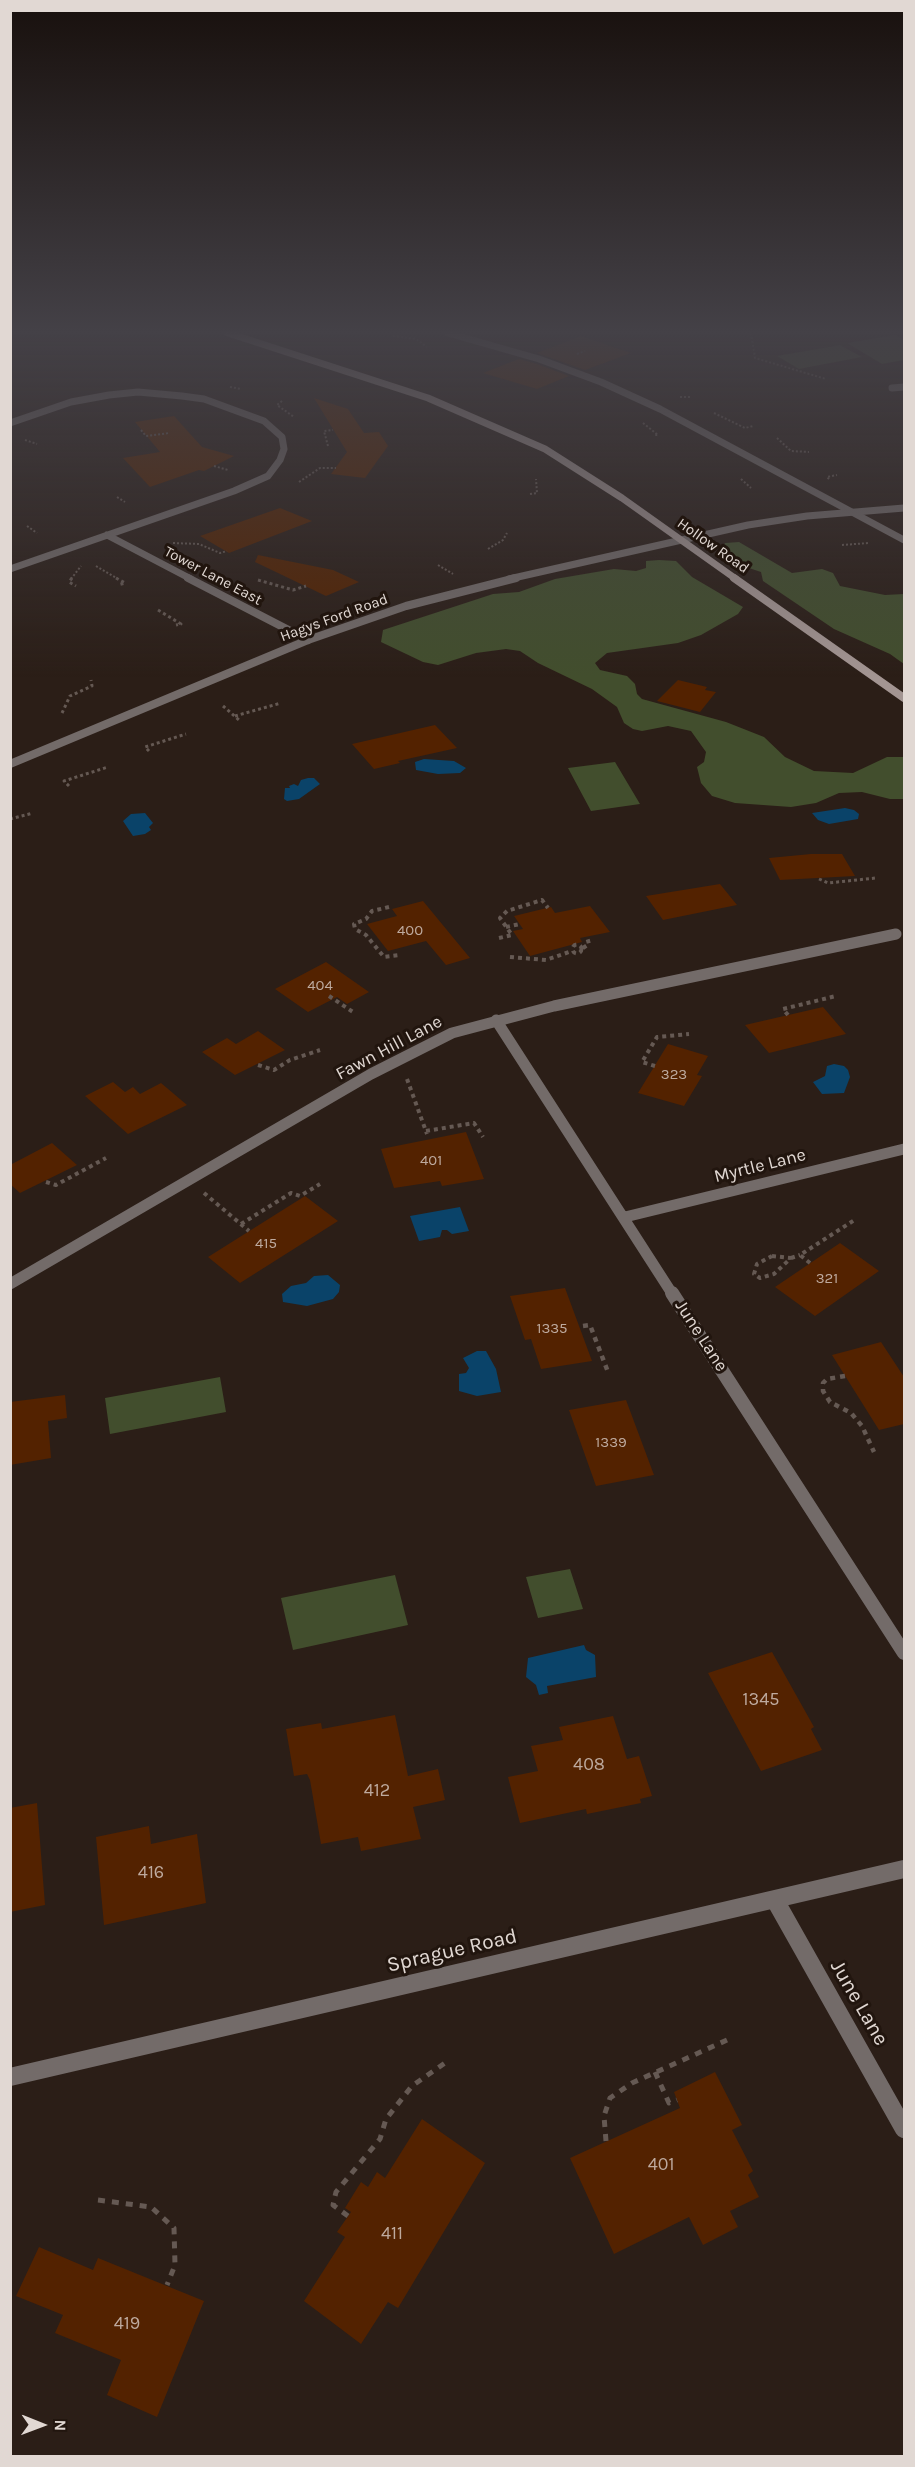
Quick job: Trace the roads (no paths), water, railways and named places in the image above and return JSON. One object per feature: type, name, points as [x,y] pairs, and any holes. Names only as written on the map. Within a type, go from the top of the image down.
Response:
[{"type":"main road","name":"Hollow Road","points":[[540,448],[568,462],[682,540],[904,698]]},
{"type":"street","points":[[10,569],[229,493],[268,476],[280,460],[284,448]]},
{"type":"street","points":[[732,448],[904,540]]},
{"type":"street","name":"Hagys Ford Road","points":[[10,764],[308,640],[450,594],[778,520],[904,508]]},
{"type":"street","name":"Tower Lane East","points":[[107,535],[308,640]]},
{"type":"street","name":"Fawn Hill Lane","points":[[10,1284],[396,1060],[446,1036],[496,1020],[896,934]]},
{"type":"street","name":"June Lane","points":[[496,1020],[904,1653]]},
{"type":"street","name":"Myrtle Lane","points":[[625,1217],[904,1149]]},
{"type":"street","name":"Sprague Road","points":[[10,2077],[904,1869]]},
{"type":"street","name":"June Lane","points":[[775,1900],[904,2129]]},
{"type":"water","points":[[424,759],[454,761],[466,768],[460,773],[438,774],[416,770],[415,762]]},
{"type":"water","points":[[314,778],[320,784],[299,799],[287,801],[284,799],[285,788],[290,788],[289,786],[294,784],[298,786],[301,780]]},
{"type":"water","points":[[845,808],[859,814],[858,819],[829,824],[818,820],[812,813]]},
{"type":"water","points":[[145,813],[153,823],[149,827],[151,830],[145,834],[133,836],[123,821],[131,814]]},
{"type":"water","points":[[834,1064],[844,1066],[848,1070],[850,1077],[844,1093],[822,1094],[813,1082],[825,1076],[827,1066]]},
{"type":"water","points":[[460,1207],[469,1231],[452,1234],[447,1230],[442,1230],[440,1237],[419,1241],[410,1216]]},
{"type":"water","points":[[328,1275],[340,1285],[339,1292],[333,1299],[307,1306],[283,1302],[282,1294],[291,1286],[306,1283],[314,1276]]},
{"type":"water","points":[[477,1351],[486,1351],[496,1369],[501,1392],[477,1396],[459,1391],[459,1374],[466,1373],[469,1368],[463,1358]]},
{"type":"water","points":[[584,1645],[586,1650],[595,1655],[596,1677],[547,1686],[548,1693],[539,1695],[536,1685],[526,1677],[528,1658]]}]
